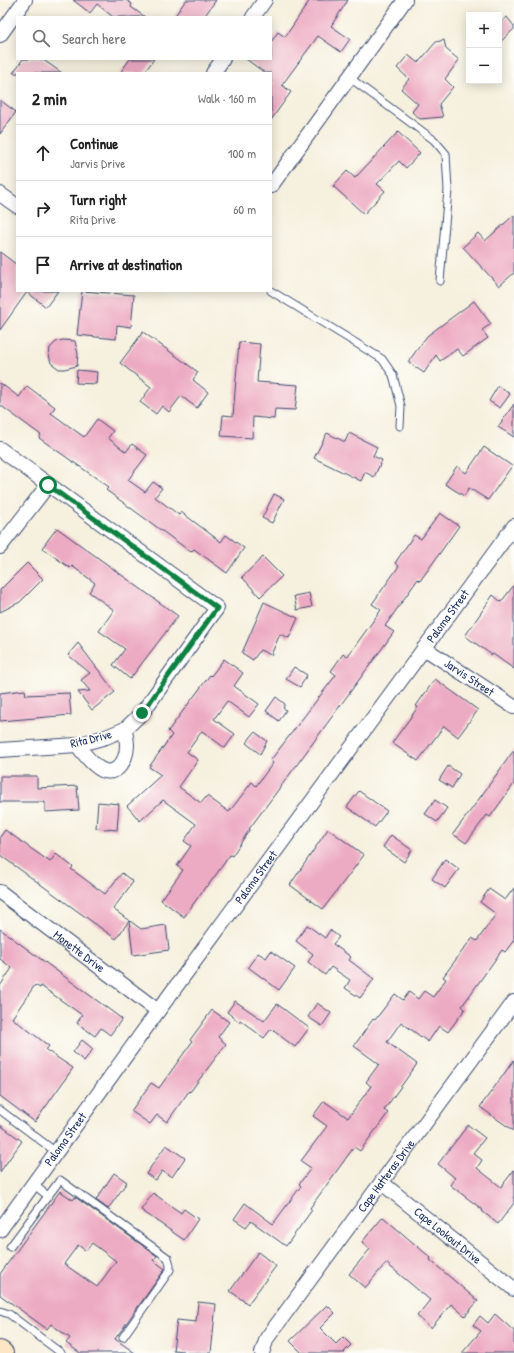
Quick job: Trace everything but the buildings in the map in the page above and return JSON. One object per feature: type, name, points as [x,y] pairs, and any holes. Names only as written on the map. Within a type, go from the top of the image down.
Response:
[{"type":"street","points":[[0,35],[24,0]]},
{"type":"street","points":[[254,16],[265,0]]},
{"type":"street","points":[[272,185],[405,0]]},
{"type":"street","points":[[214,72],[222,60]]},
{"type":"street","points":[[0,194],[16,205]]},
{"type":"street","points":[[0,449],[48,485],[0,547]]},
{"type":"street","name":"Rita Drive","points":[[0,750],[76,745],[106,737],[125,729],[142,713],[217,608],[48,485]]},
{"type":"street","name":"Paloma Street","points":[[0,1230],[158,1011],[514,526]]},
{"type":"street","name":"Jarvis Street","points":[[424,648],[514,707]]},
{"type":"street","points":[[76,745],[96,767],[107,772],[116,770],[124,761],[127,745],[125,729]]},
{"type":"street","name":"Monette Drive","points":[[0,892],[158,1011]]},
{"type":"street","name":"Cape Hatteras Drive","points":[[262,1353],[267,1338],[514,1002]]},
{"type":"street","name":"Cape Lookout Drive","points":[[382,1183],[514,1289]]},
{"type":"lane","points":[[350,78],[434,140],[446,154],[448,190],[440,281]]},
{"type":"lane","points":[[272,292],[382,359],[393,375],[401,406],[400,426]]},
{"type":"lane","points":[[0,1110],[56,1152]]},
{"type":"lane","points":[[10,1247],[60,1180],[168,1258],[170,1270],[123,1337]]},
{"type":"lane","points":[[33,1184],[48,1196]]},
{"type":"lane","points":[[0,1312],[9,1314],[61,1353]]},
{"type":"route","points":[[48,485],[217,608],[142,713]]}]
